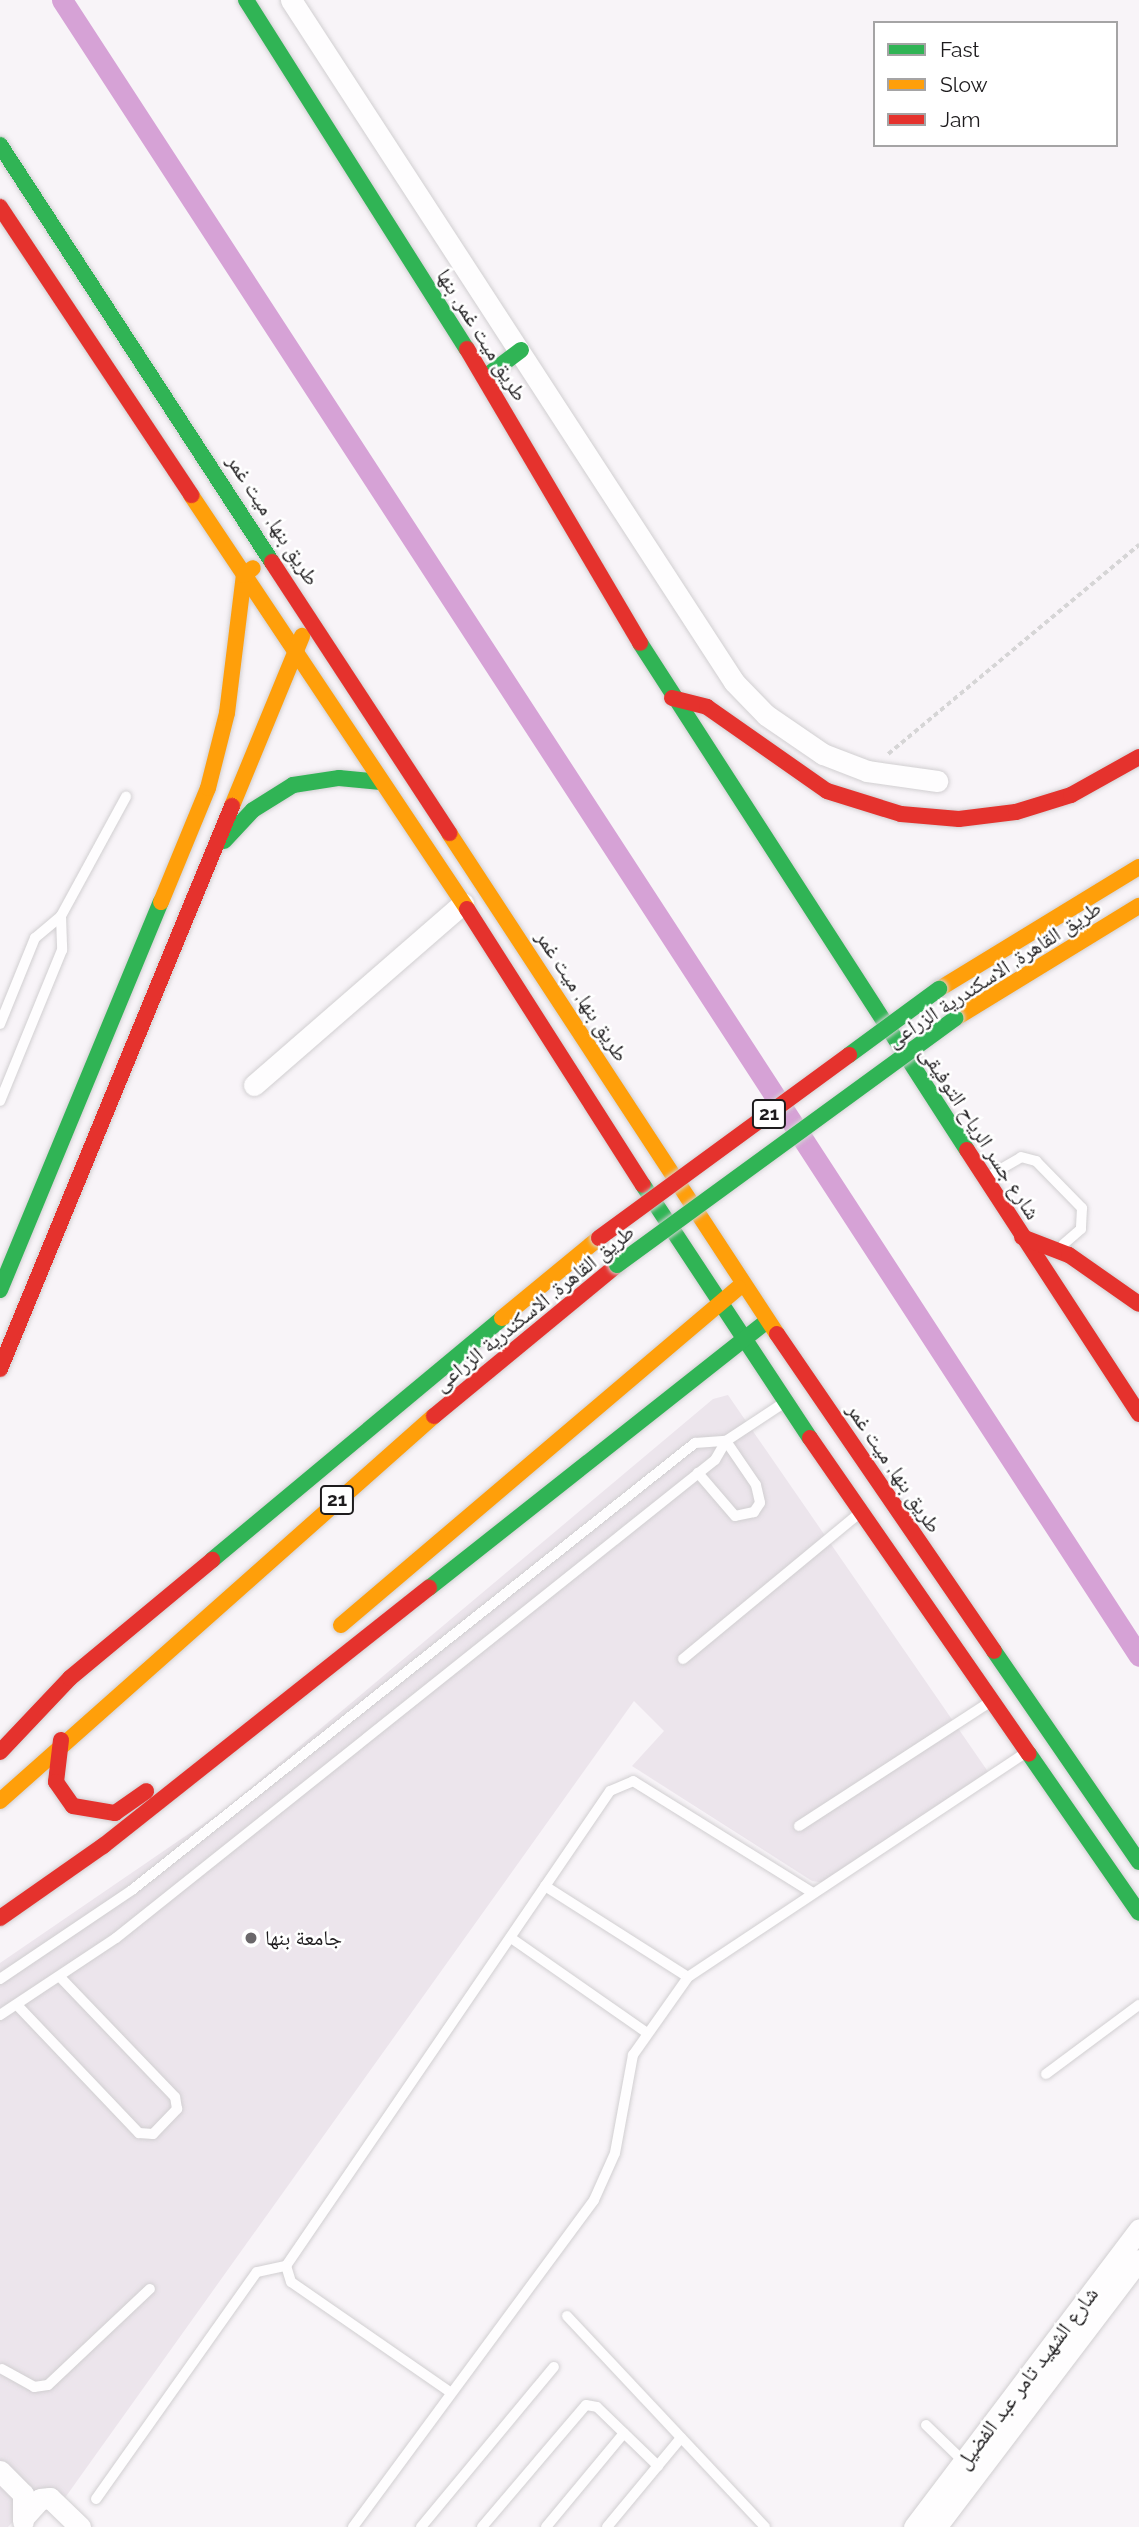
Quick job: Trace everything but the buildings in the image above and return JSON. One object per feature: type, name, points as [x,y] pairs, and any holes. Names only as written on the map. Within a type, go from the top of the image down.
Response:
[{"type":"main road","name":"طريق ميت غمر, بنها","points":[[246,0],[485,377],[672,698]]},
{"type":"main road","name":"طريق بنها, ميت غمر","points":[[0,145],[270,554],[743,1284],[1139,1862]]},
{"type":"main road","points":[[0,208],[463,903],[719,1306],[994,1699],[1139,1913]]},
{"type":"main road","points":[[21,240],[50,220]]},
{"type":"main road","points":[[485,377],[521,350]]},
{"type":"main road","points":[[0,1290],[208,788],[227,713],[244,575],[270,554]]},
{"type":"main road","points":[[0,1369],[208,857],[310,616]]},
{"type":"main road","points":[[672,698],[707,707],[827,791],[920,817],[988,817],[1035,807],[1139,757]]},
{"type":"main road","name":"شارع جسر الرياح التوفيقى","points":[[672,698],[1139,1414]]},
{"type":"main road","points":[[208,857],[253,810],[293,785],[339,778],[381,782]]},
{"type":"main road","name":"طريق القاهرة, الاسكندرية الزراعى","points":[[0,1752],[70,1678],[599,1238],[939,989],[1139,867]]},
{"type":"main road","name":"طريق القاهرة, الاسكندرية الزراعى","points":[[0,1801],[61,1740],[617,1265],[956,1018],[1139,906]]},
{"type":"main road","points":[[1022,1237],[1058,1249],[1139,1304]]},
{"type":"main road","points":[[683,1248],[688,1290]]},
{"type":"main road","points":[[324,1639],[743,1284]]},
{"type":"main road","points":[[667,1351],[684,1312]]},
{"type":"main road","points":[[0,1918],[103,1846],[768,1320]]},
{"type":"main road","points":[[17,1707],[70,1678]]},
{"type":"main road","points":[[61,1740],[55,1782],[73,1806],[100,1815],[128,1807],[211,1736]]},
{"type":"street","points":[[291,0],[734,681],[803,743],[867,771],[937,781]]},
{"type":"street","points":[[254,1084],[463,903]]},
{"type":"street","name":"شارع الشهيد تامر عبد الفضيل","points":[[914,2527],[1139,2229]]},
{"type":"street","name":"شارع الشهيد تامر عبد الفضيل","points":[[936,2527],[1139,2260]]},
{"type":"street","points":[[1,2476],[23,2494],[23,2522]]},
{"type":"street","points":[[23,2522],[40,2499],[50,2498],[80,2527]]},
{"type":"lane","points":[[0,1024],[35,938],[61,916],[126,797]]},
{"type":"lane","points":[[0,1101],[62,950],[61,916]]},
{"type":"lane","points":[[984,1179],[1015,1158],[1036,1161],[1083,1213],[1080,1229],[1040,1263]]},
{"type":"lane","points":[[0,2015],[61,1978],[698,1474],[726,1441],[811,1385]]},
{"type":"lane","points":[[698,1474],[736,1516],[754,1512],[761,1493],[726,1441]]},
{"type":"lane","points":[[0,1979],[167,1864],[695,1443],[726,1441]]},
{"type":"lane","points":[[683,1660],[862,1511]]},
{"type":"lane","points":[[799,1826],[994,1699]]},
{"type":"lane","points":[[353,2527],[607,2178],[625,2081],[647,2033],[688,1977],[811,1892],[1028,1750]]},
{"type":"lane","points":[[96,2499],[257,2272],[286,2266],[615,1784],[632,1781],[811,1892]]},
{"type":"lane","points":[[545,1886],[688,1977]]},
{"type":"lane","points":[[511,1938],[647,2033]]},
{"type":"lane","points":[[17,2005],[139,2133],[153,2133],[177,2109],[175,2097],[61,1978]]},
{"type":"lane","points":[[1046,2074],[1139,2005]]},
{"type":"lane","points":[[286,2266],[291,2282],[450,2392]]},
{"type":"lane","points":[[1,2367],[34,2387],[48,2385],[150,2289]]},
{"type":"lane","points":[[567,2316],[765,2527]]},
{"type":"lane","points":[[421,2527],[554,2367]]},
{"type":"lane","points":[[482,2527],[586,2405],[624,2433],[658,2466]]},
{"type":"lane","points":[[926,2425],[964,2462]]},
{"type":"lane","points":[[546,2527],[624,2433]]},
{"type":"lane","points":[[607,2527],[681,2438]]},
{"type":"path","points":[[867,771],[1139,545]]},
{"type":"shaded area","name":"جامعة بنها","points":[[728,1395],[991,1776],[826,1883],[812,1881],[632,1766],[664,1731],[634,1701],[62,2502],[45,2488],[8,2527],[0,2527],[0,1963],[225,1809],[713,1399]]},
{"type":"waterway","points":[[62,0],[1139,1656]]},
{"type":"traffic: fast","points":[[246,0],[467,349]]},
{"type":"traffic: fast","points":[[0,145],[272,562]]},
{"type":"traffic: fast","points":[[485,377],[521,350]]},
{"type":"traffic: fast","points":[[640,643],[967,1150]]},
{"type":"traffic: fast","points":[[224,841],[253,810],[293,785],[339,778],[381,782]]},
{"type":"traffic: fast","points":[[0,1290],[161,902]]},
{"type":"traffic: fast","points":[[849,1055],[939,989]]},
{"type":"traffic: fast","points":[[617,1265],[956,1018]]},
{"type":"traffic: fast","points":[[643,1185],[810,1438]]},
{"type":"traffic: fast","points":[[212,1560],[502,1318]]},
{"type":"traffic: fast","points":[[429,1588],[763,1324]]},
{"type":"traffic: fast","points":[[994,1651],[1139,1862]]},
{"type":"traffic: fast","points":[[1029,1754],[1139,1913]]},
{"type":"traffic: slow","points":[[191,495],[467,909]]},
{"type":"traffic: slow","points":[[161,902],[208,788],[227,713],[244,575],[253,568]]},
{"type":"traffic: slow","points":[[232,806],[302,636]]},
{"type":"traffic: slow","points":[[449,833],[777,1334]]},
{"type":"traffic: slow","points":[[939,989],[1139,867]]},
{"type":"traffic: slow","points":[[956,1018],[1139,906]]},
{"type":"traffic: slow","points":[[502,1318],[599,1238]]},
{"type":"traffic: slow","points":[[341,1625],[738,1288]]},
{"type":"traffic: slow","points":[[0,1801],[434,1416]]},
{"type":"traffic: jam","points":[[0,207],[191,495]]},
{"type":"traffic: jam","points":[[467,349],[640,643]]},
{"type":"traffic: jam","points":[[272,562],[449,833]]},
{"type":"traffic: jam","points":[[672,698],[707,707],[827,791],[901,814],[959,819],[1016,812],[1071,795],[1139,757]]},
{"type":"traffic: jam","points":[[0,1369],[232,806]]},
{"type":"traffic: jam","points":[[467,909],[643,1185]]},
{"type":"traffic: jam","points":[[599,1238],[849,1055]]},
{"type":"traffic: jam","points":[[967,1150],[1139,1414]]},
{"type":"traffic: jam","points":[[1022,1237],[1069,1255],[1139,1304]]},
{"type":"traffic: jam","points":[[434,1416],[617,1265]]},
{"type":"traffic: jam","points":[[777,1334],[994,1651]]},
{"type":"traffic: jam","points":[[810,1438],[1029,1754]]},
{"type":"traffic: jam","points":[[0,1752],[70,1678],[212,1560]]},
{"type":"traffic: jam","points":[[0,1918],[103,1846],[429,1588]]},
{"type":"traffic: jam","points":[[61,1740],[56,1782],[73,1806],[115,1813],[146,1791]]},
{"type":"place","name":"جامعة بنها","points":[[251,1938]]}]
